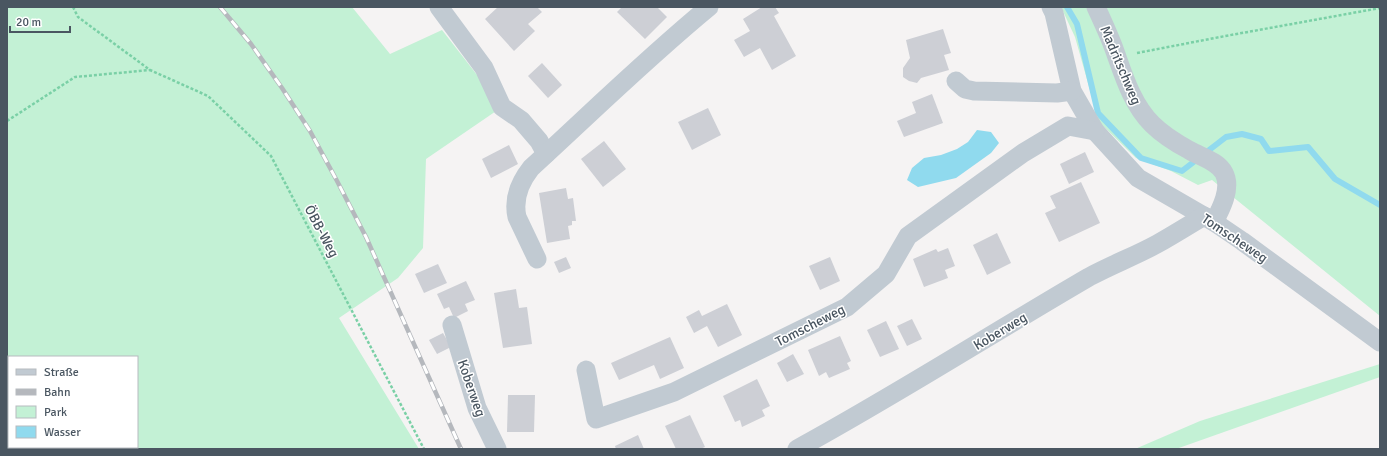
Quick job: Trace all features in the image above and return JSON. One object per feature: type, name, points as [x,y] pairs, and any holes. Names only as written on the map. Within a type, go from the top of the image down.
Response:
[{"type":"street","points":[[439,7],[484,68],[502,107],[522,120],[539,141],[546,154]]},
{"type":"street","points":[[537,259],[517,217],[515,202],[524,177],[546,154],[687,25],[709,7]]},
{"type":"street","name":"Tomscheweg","points":[[1051,7],[1054,14],[1072,91],[1095,130],[1138,178],[1209,219],[1242,241],[1380,342]]},
{"type":"street","name":"Madritschweg","points":[[1096,7],[1124,77],[1142,112],[1152,124],[1165,135],[1221,168],[1227,181],[1224,203],[1209,219]]},
{"type":"street","points":[[956,81],[965,89],[974,91],[1057,93],[1072,91]]},
{"type":"street","name":"Tomscheweg","points":[[586,370],[596,419],[674,392],[847,308],[886,274],[908,236],[1023,153],[1068,126],[1095,130]]},
{"type":"street","name":"Koberweg","points":[[797,449],[964,353],[1091,276],[1209,219]]},
{"type":"street","name":"Koberweg","points":[[452,326],[477,408],[497,449]]},
{"type":"path","name":"ÖBB-Weg","points":[[72,7],[78,17],[150,70],[208,96],[271,156],[424,449]]},
{"type":"path","points":[[1118,59],[1220,37],[1380,8]]},
{"type":"path","points":[[7,121],[75,77],[150,70]]},
{"type":"green space","points":[[7,7],[352,7],[390,54],[442,30],[502,107],[426,159],[423,248],[398,278],[339,318],[419,449],[7,449]]},
{"type":"green space","points":[[1061,7],[1380,7],[1380,316],[1212,180],[1198,185],[1171,171],[1136,158],[1099,122],[1075,37]]},
{"type":"green space","points":[[1380,364],[1380,377],[1176,449],[1135,449],[1200,421]]},
{"type":"water","points":[[977,130],[991,132],[999,143],[991,153],[956,178],[918,187],[907,180],[912,168],[924,158],[941,155],[957,149],[968,142]]},
{"type":"building","points":[[498,7],[537,7],[542,12],[528,24],[535,31],[514,51],[485,19]]},
{"type":"building","points":[[622,7],[657,7],[667,17],[645,39],[617,12]]},
{"type":"building","points":[[762,7],[775,7],[779,13],[774,16],[796,56],[772,70],[760,48],[744,57],[734,40],[750,31],[743,19]]},
{"type":"building","points":[[943,29],[951,53],[944,55],[949,70],[921,78],[917,83],[909,81],[903,77],[903,68],[910,58],[906,40]]},
{"type":"building","points":[[542,63],[562,85],[548,98],[528,76]]},
{"type":"building","points":[[932,94],[943,123],[904,137],[897,121],[916,113],[912,102]]},
{"type":"building","points":[[708,108],[721,135],[692,150],[678,122]]},
{"type":"building","points":[[604,141],[626,169],[603,187],[581,159]]},
{"type":"building","points":[[509,145],[518,164],[491,178],[482,159]]},
{"type":"building","points":[[1085,152],[1094,172],[1069,184],[1060,164]]},
{"type":"building","points":[[1081,182],[1100,223],[1059,242],[1045,213],[1056,208],[1050,196]]},
{"type":"building","points":[[566,188],[568,199],[573,198],[576,221],[572,221],[572,225],[568,226],[570,239],[547,243],[539,193]]},
{"type":"building","points":[[997,233],[1011,263],[987,275],[973,245]]},
{"type":"building","points":[[948,248],[955,266],[945,270],[948,278],[924,287],[913,259],[936,249],[938,252]]},
{"type":"building","points":[[566,257],[571,268],[559,273],[554,262]]},
{"type":"building","points":[[830,257],[840,281],[820,290],[809,266]]},
{"type":"building","points":[[438,264],[447,283],[424,293],[415,274]]},
{"type":"building","points":[[466,281],[475,300],[465,304],[468,311],[454,318],[449,307],[444,309],[437,294]]},
{"type":"building","points":[[516,289],[519,308],[527,307],[532,344],[503,348],[494,293]]},
{"type":"building","points":[[727,304],[742,335],[718,347],[707,326],[694,333],[686,317],[699,310],[702,316]]},
{"type":"building","points":[[912,319],[922,339],[907,346],[897,326]]},
{"type":"building","points":[[886,321],[899,349],[880,357],[867,330]]},
{"type":"building","points":[[443,333],[451,347],[437,354],[429,340]]},
{"type":"building","points":[[840,336],[851,361],[847,363],[850,369],[829,378],[826,372],[819,376],[808,350]]},
{"type":"building","points":[[670,337],[684,368],[660,379],[654,365],[619,380],[611,363]]},
{"type":"building","points":[[793,354],[804,374],[787,382],[777,363]]},
{"type":"building","points":[[757,379],[770,406],[762,410],[765,416],[742,427],[740,420],[735,422],[723,396]]},
{"type":"building","points":[[508,395],[535,395],[534,432],[507,432]]},
{"type":"building","points":[[690,415],[705,447],[700,449],[676,449],[665,426]]},
{"type":"building","points":[[638,435],[644,449],[616,449],[615,446]]},
{"type":"waterway","points":[[1067,7],[1077,24],[1098,113],[1141,158],[1182,171],[1226,137],[1242,134],[1261,139],[1269,151],[1308,147],[1335,179],[1380,205]]},
{"type":"railway","points":[[220,7],[251,44],[310,131],[366,237],[461,449]]}]
